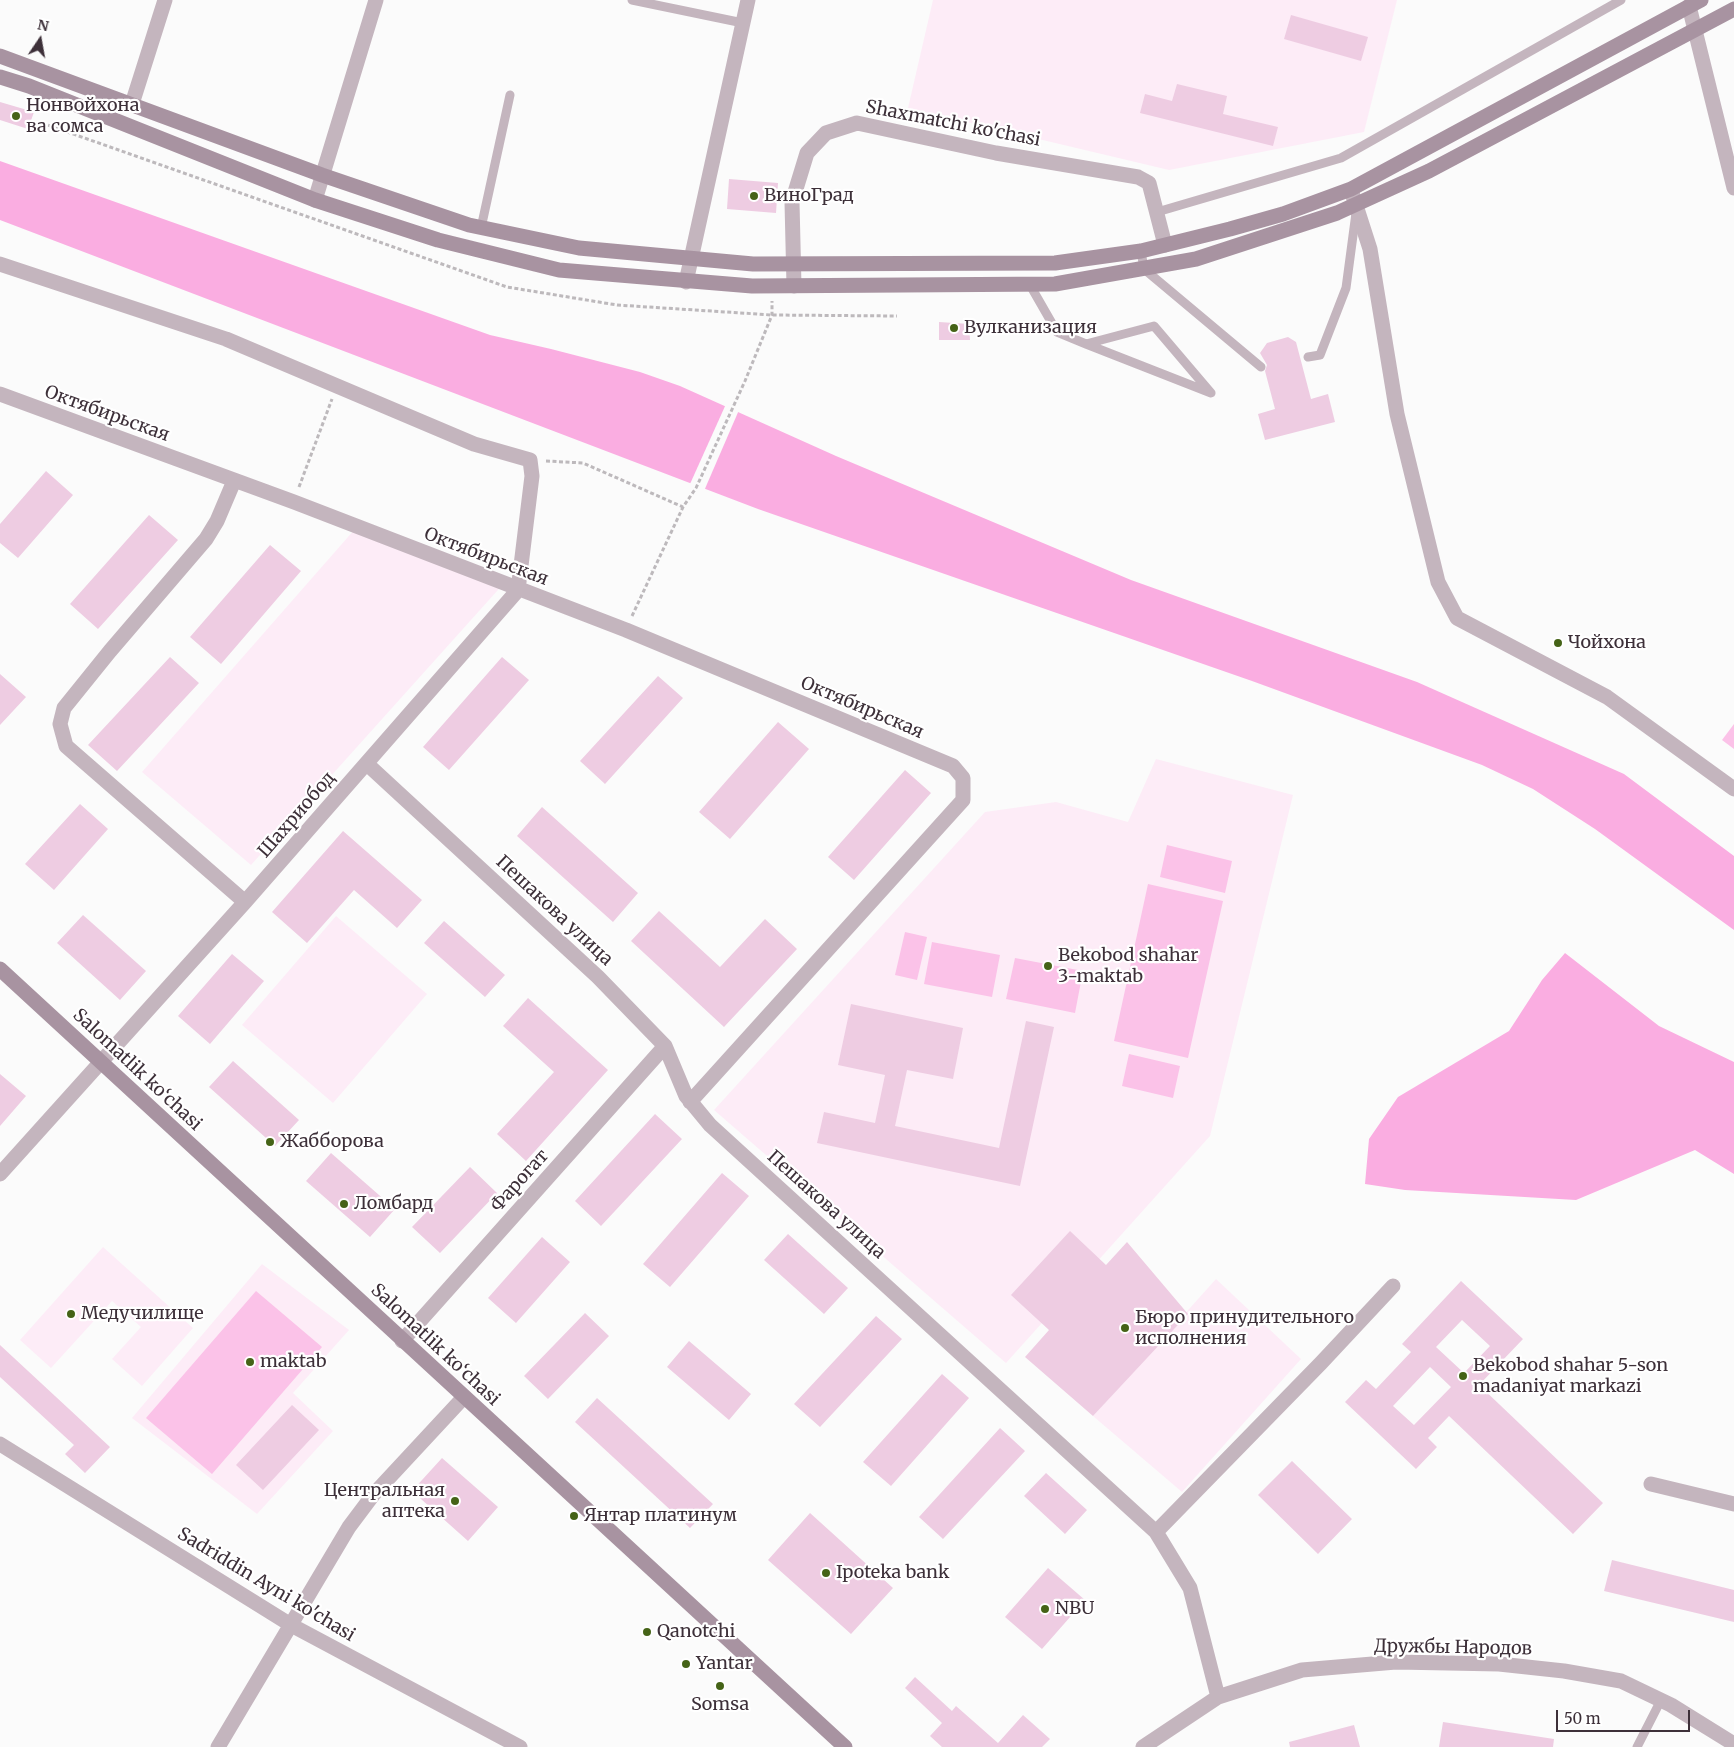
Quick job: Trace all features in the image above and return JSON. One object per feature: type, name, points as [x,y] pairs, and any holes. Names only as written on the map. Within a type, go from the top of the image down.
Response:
[{"type":"main road","points":[[0,56],[322,176],[481,228],[579,248],[753,264],[1055,263],[1141,251],[1283,214],[1351,189],[1695,3]]},
{"type":"main road","points":[[0,77],[28,86],[315,200],[438,240],[558,270],[686,282],[772,286],[1055,284],[1196,259],[1337,213],[1429,171],[1734,9]]},
{"type":"main road","name":"Salomatlik ko‘chasi","points":[[0,969],[845,1747]]},
{"type":"street","points":[[132,104],[165,0]]},
{"type":"street","points":[[315,200],[376,0]]},
{"type":"street","points":[[686,282],[748,0]]},
{"type":"street","points":[[1695,3],[1696,30],[1734,188]]},
{"type":"street","name":"Shaxmatchi ko'chasi","points":[[794,286],[792,202],[807,153],[826,133],[857,122],[996,153],[1138,177],[1149,183],[1165,245]]},
{"type":"street","points":[[1351,189],[1370,249],[1397,414],[1438,582],[1458,618],[1607,697],[1734,789]]},
{"type":"street","points":[[0,264],[226,339],[474,444],[530,460],[532,476],[518,590]]},
{"type":"street","name":"Октябирьская","points":[[0,394],[294,502],[518,590],[626,630],[953,766],[963,778],[963,800],[690,1102]]},
{"type":"street","points":[[234,481],[217,521],[206,539],[110,650],[64,708],[60,724],[66,746],[245,902]]},
{"type":"street","name":"Шахриобод","points":[[0,1174],[245,902],[518,590]]},
{"type":"street","name":"Пешакова улица","points":[[367,764],[598,977],[665,1046],[690,1102],[710,1125],[1156,1532],[1190,1588],[1218,1697]]},
{"type":"street","name":"Фарогат","points":[[402,1341],[665,1046]]},
{"type":"street","points":[[1156,1532],[1321,1363],[1393,1286]]},
{"type":"street","points":[[218,1747],[349,1527],[373,1495],[464,1397]]},
{"type":"street","name":"Sadriddin Ayni ko'chasi","points":[[0,1444],[291,1624],[520,1747]]},
{"type":"street","points":[[1651,1484],[1734,1504]]},
{"type":"street","name":"Дружбы Народов","points":[[1143,1747],[1218,1697],[1302,1670],[1396,1662],[1500,1664],[1564,1670],[1622,1681],[1661,1700],[1734,1744]]},
{"type":"lane","points":[[632,0],[744,23]]},
{"type":"lane","points":[[1156,212],[1341,158],[1621,0]]},
{"type":"lane","points":[[481,228],[510,95]]},
{"type":"lane","points":[[1308,357],[1320,355],[1346,288],[1357,204]]},
{"type":"lane","points":[[1141,251],[1144,268],[1261,367]]},
{"type":"lane","points":[[1030,284],[1058,332],[1086,344],[1211,393],[1154,326],[1086,344]]},
{"type":"lane","points":[[1637,1747],[1661,1700]]},
{"type":"path","points":[[626,630],[683,507],[696,488],[745,381],[772,315],[772,286]]},
{"type":"path","points":[[772,315],[897,316]]},
{"type":"path","points":[[294,502],[337,386]]},
{"type":"path","points":[[530,460],[583,463],[683,507]]},
{"type":"shaded area","points":[[933,0],[1397,0],[1364,132],[1169,170],[908,108]]},
{"type":"shaded area","points":[[0,161],[490,335],[640,372],[680,386],[836,456],[1131,580],[1417,682],[1624,774],[1734,856],[1734,930],[1595,829],[1533,789],[1482,765],[1252,681],[758,509],[0,220]]},
{"type":"shaded area","points":[[362,521],[506,581],[251,865],[142,772]]},
{"type":"shaded area","points":[[1734,724],[1734,749],[1722,740]]},
{"type":"shaded area","name":"Bekobod shahar 3-maktab","points":[[1156,759],[1293,795],[1210,1136],[1006,1363],[714,1110],[985,812],[1056,802],[1128,822]]},
{"type":"shaded area","points":[[1167,845],[1232,861],[1225,893],[1160,877]]},
{"type":"shaded area","points":[[1148,884],[1223,901],[1188,1058],[1114,1041]]},
{"type":"shaded area","points":[[336,916],[427,994],[333,1103],[242,1025]]},
{"type":"shaded area","points":[[905,932],[927,937],[917,980],[895,975]]},
{"type":"shaded area","points":[[932,942],[1000,955],[992,997],[924,984]]},
{"type":"shaded area","points":[[1565,953],[1659,1026],[1734,1062],[1734,1174],[1695,1150],[1576,1200],[1405,1190],[1365,1184],[1369,1139],[1398,1097],[1509,1031],[1542,980]]},
{"type":"shaded area","points":[[1015,958],[1083,971],[1075,1013],[1006,999]]},
{"type":"shaded area","points":[[1129,1054],[1180,1066],[1173,1098],[1122,1086]]},
{"type":"shaded area","name":"Медучилище","points":[[103,1247],[193,1328],[142,1386],[112,1359],[141,1327],[112,1301],[51,1368],[20,1340]]},
{"type":"shaded area","name":"maktab","points":[[262,1264],[349,1330],[293,1393],[333,1431],[257,1514],[132,1418]]},
{"type":"shaded area","points":[[1216,1279],[1301,1359],[1182,1492],[1093,1416]]},
{"type":"shaded area","points":[[256,1291],[322,1347],[212,1474],[146,1418]]},
{"type":"pier","points":[[726,404],[739,410],[704,491],[690,484]]},
{"type":"building","points":[[1291,15],[1368,37],[1361,61],[1284,39]]},
{"type":"building","points":[[1177,84],[1227,96],[1223,114],[1278,127],[1273,146],[1140,113],[1145,94],[1172,101]]},
{"type":"building","name":"Нонвойхона ва сомса","points":[[0,102],[34,112],[28,129],[0,120]]},
{"type":"building","points":[[729,179],[778,183],[776,213],[727,209]]},
{"type":"building","name":"Вулканизация","points":[[939,322],[969,324],[970,340],[939,340]]},
{"type":"building","points":[[1288,337],[1296,342],[1311,399],[1328,394],[1335,422],[1265,440],[1258,414],[1275,409],[1265,371],[1267,365],[1260,353],[1267,343]]},
{"type":"building","points":[[46,471],[73,495],[18,558],[0,543],[0,524]]},
{"type":"building","points":[[149,515],[178,540],[98,629],[70,604]]},
{"type":"building","points":[[270,545],[301,571],[221,664],[190,637]]},
{"type":"building","points":[[170,657],[199,683],[117,771],[88,745]]},
{"type":"building","points":[[502,657],[529,680],[449,770],[423,747]]},
{"type":"building","points":[[0,674],[26,697],[0,725]]},
{"type":"building","points":[[658,676],[683,698],[605,784],[580,761]]},
{"type":"building","points":[[778,722],[809,749],[730,839],[699,812]]},
{"type":"building","points":[[905,770],[931,793],[854,880],[828,857]]},
{"type":"building","points":[[80,804],[108,829],[54,890],[25,864]]},
{"type":"building","points":[[542,807],[638,893],[613,922],[517,836]]},
{"type":"building","points":[[343,831],[422,900],[397,928],[354,890],[307,943],[272,912]]},
{"type":"building","points":[[659,911],[720,967],[765,919],[797,949],[724,1027],[631,941]]},
{"type":"building","points":[[83,915],[146,971],[120,1000],[57,943]]},
{"type":"building","points":[[444,921],[505,975],[485,997],[424,943]]},
{"type":"building","points":[[232,954],[264,981],[210,1044],[178,1016]]},
{"type":"building","points":[[528,998],[608,1070],[526,1161],[497,1134],[554,1072],[503,1026]]},
{"type":"building","points":[[851,1004],[963,1028],[953,1079],[907,1070],[895,1126],[999,1148],[1026,1021],[1054,1027],[1020,1186],[817,1143],[824,1112],[875,1123],[885,1075],[838,1065]]},
{"type":"building","points":[[233,1061],[299,1120],[275,1146],[209,1087]]},
{"type":"building","points":[[0,1074],[26,1096],[0,1126]]},
{"type":"building","points":[[655,1114],[682,1139],[601,1226],[575,1201]]},
{"type":"building","points":[[331,1153],[395,1209],[370,1237],[306,1181]]},
{"type":"building","points":[[470,1167],[497,1193],[440,1253],[412,1227]]},
{"type":"building","points":[[722,1173],[749,1196],[670,1287],[643,1264]]},
{"type":"building","points":[[1070,1231],[1106,1265],[1127,1242],[1188,1314],[1093,1416],[1025,1357],[1049,1330],[1011,1295]]},
{"type":"building","points":[[788,1234],[848,1288],[824,1314],[764,1260]]},
{"type":"building","points":[[542,1237],[570,1262],[516,1323],[488,1298]]},
{"type":"building","points":[[1461,1281],[1523,1339],[1479,1385],[1603,1503],[1573,1534],[1449,1416],[1428,1438],[1437,1447],[1416,1469],[1345,1402],[1366,1380],[1376,1389],[1411,1352],[1402,1344]],"holes":[[[1462,1320],[1490,1346],[1464,1373],[1436,1347]],[[1430,1367],[1451,1387],[1414,1425],[1393,1406]]]},
{"type":"building","points":[[585,1313],[609,1336],[548,1399],[524,1376]]},
{"type":"building","points":[[876,1316],[902,1339],[820,1427],[794,1404]]},
{"type":"building","points":[[689,1341],[751,1394],[729,1420],[667,1367]]},
{"type":"building","points":[[0,1345],[110,1447],[85,1473],[65,1454],[74,1445],[0,1377]]},
{"type":"building","points":[[942,1374],[969,1398],[891,1486],[863,1462]]},
{"type":"building","points":[[597,1398],[713,1504],[690,1528],[575,1422]]},
{"type":"building","points":[[292,1405],[319,1430],[263,1490],[236,1465]]},
{"type":"building","points":[[1000,1428],[1025,1451],[943,1539],[919,1517]]},
{"type":"building","points":[[442,1458],[498,1507],[468,1541],[412,1491]]},
{"type":"building","points":[[1292,1461],[1352,1519],[1318,1554],[1258,1495]]},
{"type":"building","points":[[1046,1473],[1087,1510],[1065,1534],[1024,1496]]},
{"type":"building","points":[[810,1513],[893,1588],[851,1634],[768,1560]]},
{"type":"building","points":[[1612,1560],[1734,1590],[1734,1622],[1604,1591]]},
{"type":"building","name":"NBU","points":[[1048,1568],[1085,1600],[1042,1649],[1005,1617]]},
{"type":"building","points":[[915,1677],[952,1711],[956,1706],[998,1743],[1023,1715],[1050,1739],[1042,1747],[942,1747],[930,1736],[942,1723],[905,1688]]},
{"type":"building","points":[[1443,1722],[1554,1739],[1553,1747],[1439,1747]]},
{"type":"building","points":[[1354,1725],[1360,1747],[1290,1747],[1289,1742]]},
{"type":"place","name":"Нонвойхона ва сомса","points":[[16,116]]},
{"type":"place","name":"ВиноГрад","points":[[754,196]]},
{"type":"place","name":"Вулканизация","points":[[954,328]]},
{"type":"place","name":"Чойхона","points":[[1558,643]]},
{"type":"place","name":"Bekobod shahar 3-maktab","points":[[1048,966]]},
{"type":"place","name":"Жабборова","points":[[270,1142]]},
{"type":"place","name":"Ломбард","points":[[344,1204]]},
{"type":"place","name":"Медучилище","points":[[71,1314]]},
{"type":"place","name":"Бюро принудительного исполнения","points":[[1125,1328]]},
{"type":"place","name":"maktab","points":[[250,1362]]},
{"type":"place","name":"Bekobod shahar 5-son madaniyat markazi","points":[[1463,1376]]},
{"type":"place","name":"Центральная аптека","points":[[455,1501]]},
{"type":"place","name":"Янтар платинум","points":[[574,1516]]},
{"type":"place","name":"Ipoteka bank","points":[[826,1573]]},
{"type":"place","name":"NBU","points":[[1045,1609]]},
{"type":"place","name":"Qanotchi","points":[[647,1632]]},
{"type":"place","name":"Yantar","points":[[686,1664]]},
{"type":"place","name":"Somsa","points":[[720,1686]]}]
